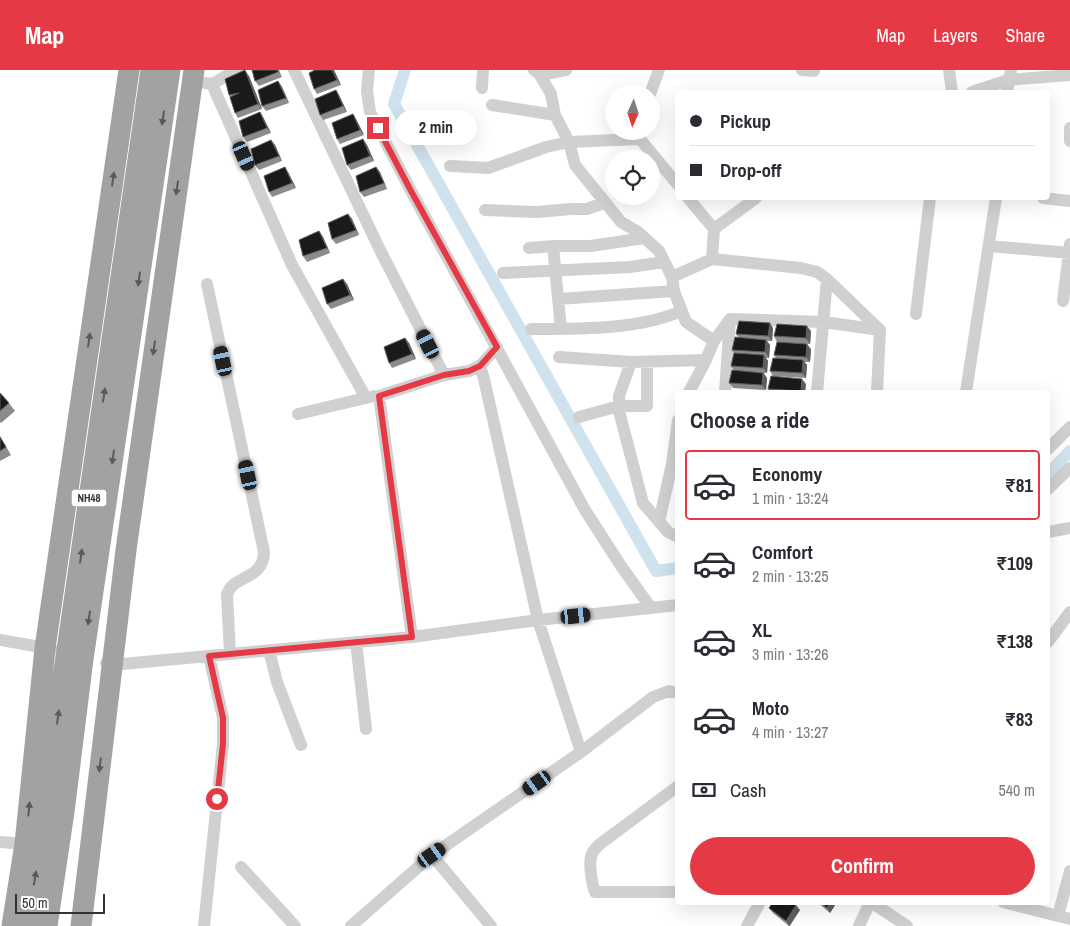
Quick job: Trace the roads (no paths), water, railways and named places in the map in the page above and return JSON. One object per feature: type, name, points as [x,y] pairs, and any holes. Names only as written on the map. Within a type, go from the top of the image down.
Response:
[{"type":"highway","points":[[12,926],[25,844],[49,649],[129,70]]},
{"type":"highway","name":"NH48","points":[[27,926],[151,70]]},
{"type":"highway","name":"NH48","points":[[47,926],[64,812],[83,659],[170,70]]},
{"type":"highway","points":[[82,926],[107,663],[199,78]]},
{"type":"street","points":[[237,70],[199,78],[292,265],[366,398]]},
{"type":"street","points":[[294,70],[380,250],[444,375]]},
{"type":"street","points":[[369,70],[367,91],[370,112],[411,191],[585,510],[651,608]]},
{"type":"street","points":[[482,88],[483,70]]},
{"type":"street","points":[[566,70],[537,72],[551,94],[555,115],[569,142],[575,165],[621,222],[638,232],[659,251],[672,277],[674,291],[686,322],[714,341]]},
{"type":"street","points":[[653,85],[659,70]]},
{"type":"street","points":[[948,70],[952,90]]},
{"type":"street","points":[[979,90],[1009,81],[1070,75]]},
{"type":"street","points":[[492,105],[555,115]]},
{"type":"street","points":[[1070,128],[1070,141]]},
{"type":"street","points":[[450,166],[488,168],[546,147],[569,142],[605,138]]},
{"type":"street","points":[[645,140],[675,181]]},
{"type":"street","points":[[1050,199],[1070,201]]},
{"type":"street","points":[[690,200],[714,229],[712,259]]},
{"type":"street","points":[[714,229],[753,200]]},
{"type":"street","points":[[916,314],[930,200]]},
{"type":"street","points":[[966,390],[996,200]]},
{"type":"street","points":[[484,210],[537,212],[587,209],[604,203]]},
{"type":"street","points":[[529,248],[591,246],[644,238]]},
{"type":"street","points":[[553,246],[561,329]]},
{"type":"street","points":[[989,246],[1070,250],[1063,301]]},
{"type":"street","points":[[672,277],[712,259],[801,268],[817,272],[827,279],[880,330],[877,390]]},
{"type":"street","points":[[503,273],[630,267],[664,262]]},
{"type":"street","points":[[817,390],[827,279]]},
{"type":"street","points":[[207,284],[264,552],[262,566],[257,572],[233,586],[227,594],[230,654]]},
{"type":"street","points":[[558,299],[674,291]]},
{"type":"street","points":[[531,329],[636,324],[668,317],[682,311]]},
{"type":"street","points":[[730,319],[824,322],[880,330]]},
{"type":"street","points":[[690,390],[714,341],[730,319]]},
{"type":"street","points":[[726,390],[730,319]]},
{"type":"street","points":[[298,414],[379,396],[444,375],[469,371],[480,366],[497,347]]},
{"type":"street","points":[[559,357],[631,362],[706,360]]},
{"type":"street","points":[[631,362],[619,396],[618,412],[643,504],[668,532],[675,536]]},
{"type":"street","points":[[579,417],[619,406],[647,406],[647,362]]},
{"type":"street","points":[[480,366],[538,620],[581,752]]},
{"type":"street","points":[[379,396],[412,637]]},
{"type":"street","points":[[1050,447],[1070,427]]},
{"type":"street","points":[[659,522],[675,442]]},
{"type":"street","points":[[1050,488],[1070,468]]},
{"type":"street","points":[[1050,532],[1070,528]]},
{"type":"street","points":[[107,663],[209,656],[412,637],[538,620],[675,605]]},
{"type":"street","points":[[1050,639],[1070,612]]},
{"type":"street","points":[[0,640],[49,649]]},
{"type":"street","points":[[356,642],[366,729]]},
{"type":"street","points":[[269,650],[277,682],[301,745]]},
{"type":"street","points":[[204,926],[223,744],[223,718],[209,656]]},
{"type":"street","points":[[351,926],[360,916],[432,855],[581,752],[653,697],[669,691],[675,692]]},
{"type":"street","points":[[675,788],[600,844],[593,851],[591,858],[592,885],[595,892],[675,892]]},
{"type":"street","points":[[0,842],[25,844]]},
{"type":"street","points":[[432,855],[491,926]]},
{"type":"street","points":[[242,867],[296,926]]},
{"type":"street","points":[[1014,905],[1064,918],[1070,871]]},
{"type":"street","points":[[747,926],[758,905]]},
{"type":"street","points":[[859,926],[869,905]]},
{"type":"street","points":[[875,905],[907,926]]},
{"type":"street","points":[[360,916],[370,926]]},
{"type":"waterway","points":[[405,70],[394,104],[656,571],[675,568]]},
{"type":"waterway","points":[[1050,472],[1070,451]]}]
